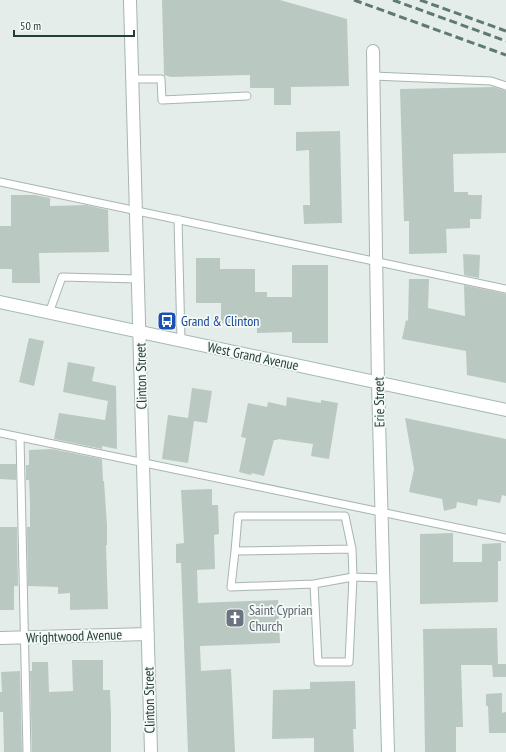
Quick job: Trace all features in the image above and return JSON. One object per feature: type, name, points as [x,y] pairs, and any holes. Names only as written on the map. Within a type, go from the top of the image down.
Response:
[{"type":"street","name":"Clinton Street","points":[[130,0],[151,752]]},
{"type":"street","name":"Erie Street","points":[[373,51],[378,383],[388,752]]},
{"type":"street","name":"West Grand Avenue","points":[[0,302],[506,410]]},
{"type":"street","name":"Wrightwood Avenue","points":[[0,638],[148,634]]},
{"type":"lane","points":[[373,76],[491,81],[506,86]]},
{"type":"lane","points":[[132,78],[161,78],[162,100],[247,96]]},
{"type":"lane","points":[[0,182],[506,289]]},
{"type":"lane","points":[[178,219],[181,340]]},
{"type":"lane","points":[[49,313],[62,277],[138,279]]},
{"type":"lane","points":[[0,433],[506,538]]},
{"type":"lane","points":[[20,437],[27,752]]},
{"type":"lane","points":[[314,584],[318,662],[349,662],[353,577],[352,549],[345,516],[238,516],[231,587],[314,584],[353,577],[383,578]]},
{"type":"lane","points":[[235,551],[352,549]]},
{"type":"building","points":[[162,0],[280,0],[347,19],[349,86],[291,87],[291,105],[274,105],[274,88],[250,88],[250,75],[171,77],[164,75]]},
{"type":"building","points":[[494,87],[506,91],[506,153],[453,154],[454,192],[468,192],[468,195],[482,195],[481,219],[470,219],[470,228],[446,229],[447,253],[409,254],[409,221],[404,221],[400,89]]},
{"type":"building","points":[[340,131],[342,223],[304,224],[303,205],[310,205],[309,150],[296,151],[296,132]]},
{"type":"building","points":[[11,195],[35,195],[50,198],[50,206],[86,205],[108,210],[109,252],[39,253],[40,283],[12,283],[12,269],[0,269],[0,226],[11,226]]},
{"type":"building","points":[[463,254],[480,255],[479,278],[464,275]]},
{"type":"building","points":[[196,258],[220,258],[220,269],[255,269],[255,292],[267,292],[267,297],[292,297],[292,265],[328,265],[328,343],[292,343],[292,332],[257,333],[257,323],[221,323],[221,303],[196,303]]},
{"type":"building","points":[[409,279],[429,279],[428,308],[465,316],[464,285],[506,294],[506,383],[467,375],[466,351],[402,339],[406,320],[408,321]]},
{"type":"building","points":[[29,338],[44,341],[34,386],[19,382]]},
{"type":"building","points":[[68,362],[95,367],[92,381],[116,386],[117,449],[102,446],[102,449],[54,439],[59,413],[105,420],[108,401],[63,392]]},
{"type":"building","points":[[192,388],[212,391],[207,423],[194,421],[188,463],[162,459],[168,415],[188,418]]},
{"type":"building","points":[[287,397],[321,403],[321,400],[338,403],[329,459],[311,456],[313,444],[278,439],[274,440],[264,476],[239,472],[246,438],[241,437],[248,403],[267,407],[268,402],[286,406]]},
{"type":"building","points":[[405,418],[506,439],[506,496],[502,495],[500,503],[478,499],[477,506],[457,502],[456,508],[444,511],[442,499],[409,492],[414,469]]},
{"type":"building","points":[[52,449],[102,459],[107,525],[106,545],[108,609],[70,610],[70,593],[58,594],[58,587],[28,586],[27,527],[30,527],[30,502],[29,480],[26,480],[26,465],[29,465],[29,450]]},
{"type":"building","points":[[0,464],[16,464],[16,480],[0,479]]},
{"type":"building","points":[[212,489],[212,505],[218,505],[219,534],[214,535],[215,569],[197,570],[198,603],[278,600],[280,643],[200,646],[201,671],[231,669],[235,752],[188,752],[181,563],[176,563],[176,544],[184,543],[181,490]]},
{"type":"building","points":[[0,527],[17,527],[18,586],[14,586],[14,610],[0,610]]},
{"type":"building","points":[[453,533],[453,562],[482,562],[482,544],[501,543],[501,561],[498,561],[498,602],[420,604],[420,534]]},
{"type":"building","points":[[497,628],[498,664],[506,664],[506,677],[493,677],[492,665],[461,665],[463,727],[456,727],[456,752],[425,752],[423,629]]},
{"type":"building","points":[[72,660],[103,660],[103,690],[110,690],[111,752],[32,752],[30,671],[32,671],[32,662],[48,662],[49,692],[73,691]]},
{"type":"building","points":[[20,671],[22,752],[4,752],[3,712],[0,712],[0,692],[2,692],[1,672]]},
{"type":"building","points":[[355,681],[356,729],[353,729],[354,752],[314,752],[314,738],[272,739],[273,690],[310,689],[310,682]]},
{"type":"building","points":[[502,693],[502,713],[506,712],[506,733],[489,733],[486,694]]},
{"type":"railway","points":[[354,0],[506,55]]},
{"type":"railway","points":[[393,0],[506,41]]},
{"type":"railway","points":[[420,0],[506,31]]},
{"type":"place","name":"Grand & Clinton","points":[[167,321]]},
{"type":"place","name":"Saint Cyprian Church","points":[[235,618]]}]
